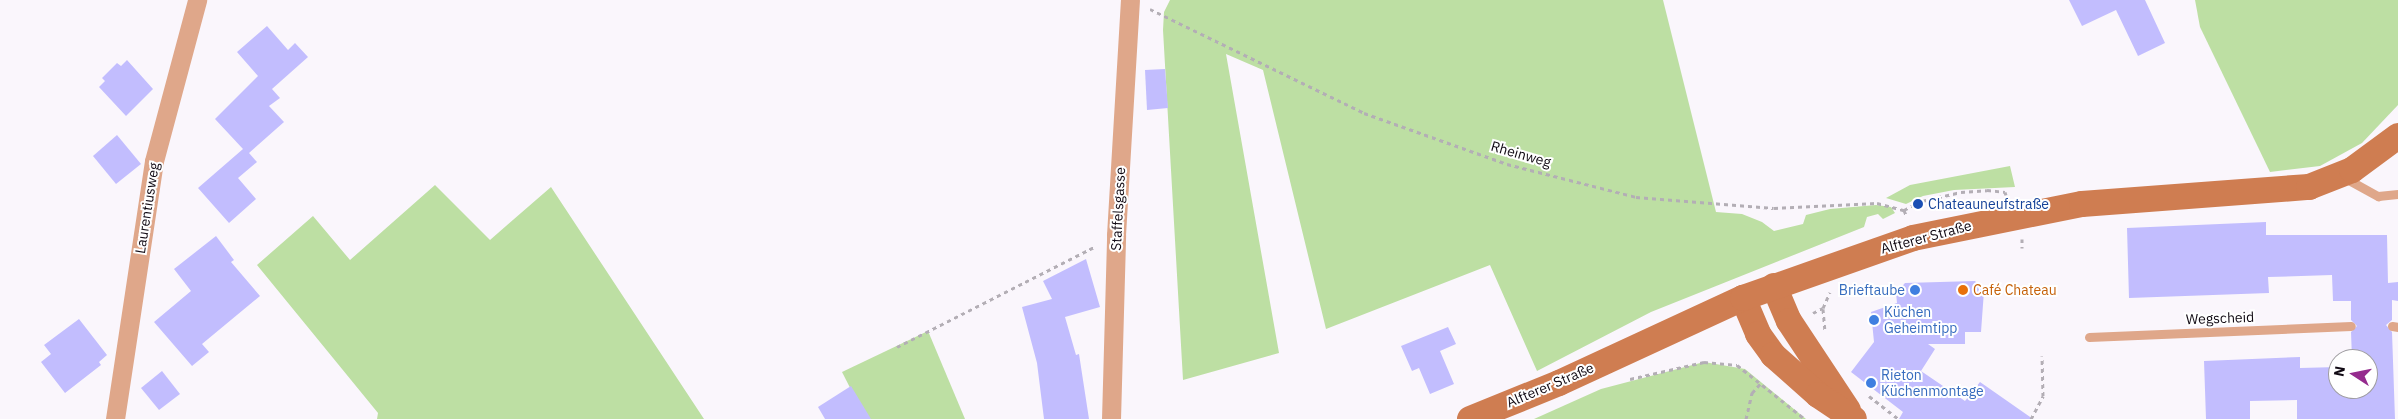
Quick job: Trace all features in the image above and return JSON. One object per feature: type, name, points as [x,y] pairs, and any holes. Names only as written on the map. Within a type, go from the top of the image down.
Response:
[{"type":"street","name":"Laurentiusweg","points":[[115,419],[154,161],[197,0]]},
{"type":"street","name":"Staffelsgasse","points":[[1111,419],[1116,235],[1135,2]]},
{"type":"street","name":"Alfterer Straße","points":[[1470,419],[1558,383],[1743,298],[1913,238],[2082,204],[2309,187],[2341,175],[2398,136]]},
{"type":"street","points":[[1774,286],[1789,321],[1854,419]]},
{"type":"street","points":[[1743,298],[1758,334],[1773,355],[1818,395],[1854,419]]},
{"type":"lane","points":[[2341,175],[2378,196],[2398,194]]},
{"type":"lane","name":"Wegscheid","points":[[2089,337],[2351,326]]},
{"type":"path","name":"Rheinweg","points":[[1135,2],[1364,113],[1507,164],[1636,197],[1774,208],[1877,203],[1892,205],[1904,210],[1913,238]]},
{"type":"path","points":[[897,348],[1116,235]]},
{"type":"path","points":[[2031,419],[2043,396],[2042,356]]},
{"type":"path","points":[[1626,380],[1709,362],[1737,365],[1805,419]]},
{"type":"path","points":[[1746,419],[1752,393],[1761,383]]},
{"type":"green space","points":[[1170,0],[1663,0],[1716,212],[1742,214],[1762,222],[1774,231],[1803,224],[1806,215],[1830,209],[1876,205],[1891,207],[1895,213],[1883,219],[1878,214],[1867,217],[1864,227],[1651,312],[1537,371],[1490,265],[1326,329],[1263,70],[1226,54],[1279,353],[1183,380],[1163,30],[1164,12]]},
{"type":"green space","points":[[2195,0],[2398,0],[2398,105],[2362,143],[2320,166],[2270,172],[2200,27]]},
{"type":"green space","points":[[2010,166],[2015,187],[1954,190],[1923,196],[1906,204],[1886,198],[1910,185]]},
{"type":"green space","points":[[435,185],[490,240],[551,187],[704,419],[377,419],[378,413],[257,265],[313,216],[350,260]]},
{"type":"green space","points":[[928,331],[965,419],[866,419],[842,372]]},
{"type":"green space","points":[[1704,362],[1745,369],[1806,419],[1534,419],[1601,389]]},
{"type":"building","points":[[2069,0],[2145,0],[2165,43],[2138,56],[2116,10],[2082,26]]},
{"type":"building","points":[[267,26],[288,50],[295,43],[308,57],[272,89],[280,98],[269,106],[284,122],[249,153],[257,162],[238,178],[256,199],[229,223],[198,188],[243,149],[215,119],[258,76],[237,52]]},
{"type":"building","points":[[127,60],[153,89],[126,116],[99,87],[105,81],[102,78],[117,63],[121,66]]},
{"type":"building","points":[[1165,69],[1168,108],[1147,110],[1145,70]]},
{"type":"building","points":[[117,135],[141,164],[116,184],[93,156]]},
{"type":"building","points":[[2266,222],[2266,235],[2387,235],[2388,283],[2398,282],[2398,301],[2392,300],[2392,320],[2386,325],[2392,332],[2395,419],[2297,419],[2297,400],[2250,401],[2250,419],[2206,419],[2204,361],[2300,357],[2300,368],[2328,367],[2328,399],[2378,399],[2378,349],[2352,349],[2351,332],[2357,326],[2351,320],[2351,301],[2333,301],[2332,275],[2268,277],[2269,293],[2129,298],[2127,228]]},
{"type":"building","points":[[216,236],[234,260],[231,262],[260,296],[202,344],[209,352],[192,366],[154,322],[191,291],[174,269]]},
{"type":"building","points":[[1086,259],[1100,307],[1065,317],[1076,355],[1079,354],[1089,419],[1044,419],[1037,363],[1022,307],[1052,299],[1043,281]]},
{"type":"building","points":[[1975,281],[1984,291],[1981,332],[1965,332],[1965,344],[1928,344],[1935,349],[1921,371],[1965,401],[1980,382],[2033,419],[1899,419],[1903,412],[1851,372],[1874,342],[1871,312],[1897,303],[1896,293],[1905,283]]},
{"type":"building","points":[[79,319],[107,355],[99,362],[101,365],[65,393],[41,362],[51,354],[44,345]]},
{"type":"building","points":[[1448,327],[1456,344],[1440,351],[1454,384],[1430,394],[1419,368],[1412,371],[1401,346]]},
{"type":"building","points":[[162,371],[180,394],[159,410],[141,388]]},
{"type":"building","points":[[851,386],[871,419],[825,419],[818,407]]},
{"type":"place","name":"Chateauneufstraße","points":[[1918,204]]},
{"type":"place","name":"Brieftaube","points":[[1915,290]]},
{"type":"place","name":"Café Chateau","points":[[1963,290]]},
{"type":"place","name":"Küchen Geheimtipp","points":[[1874,320]]},
{"type":"place","name":"Rieton Küchenmontage","points":[[1871,383]]}]
